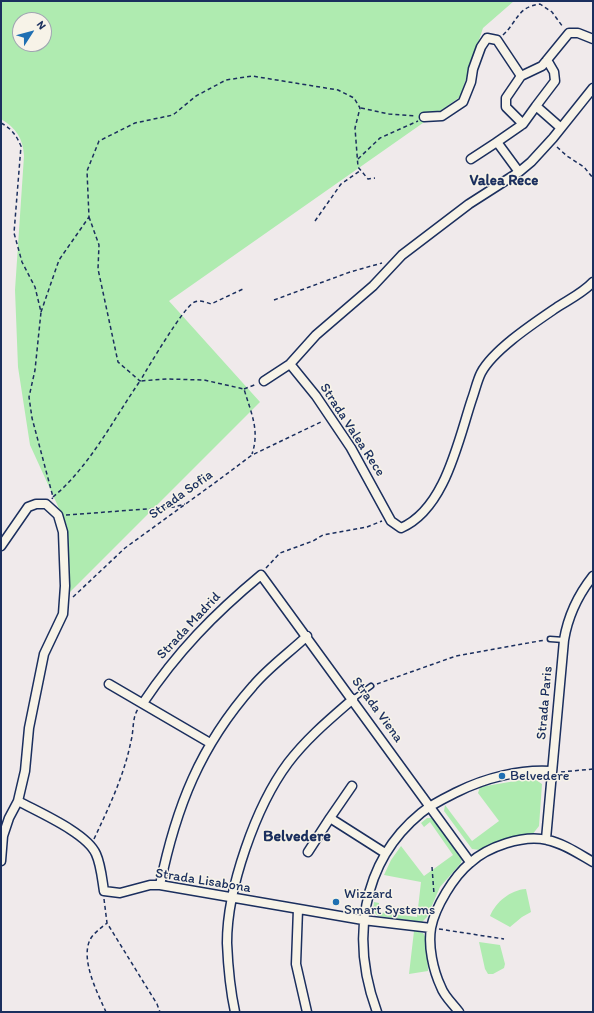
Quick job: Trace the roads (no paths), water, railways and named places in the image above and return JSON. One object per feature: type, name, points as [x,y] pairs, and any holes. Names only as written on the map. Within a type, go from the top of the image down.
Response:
[{"type":"street","points":[[524,124],[506,107],[506,98],[522,76],[542,66],[569,33],[578,33],[593,39]]},
{"type":"street","points":[[424,117],[442,116],[463,102],[471,82],[473,69],[487,38],[497,40],[522,76]]},
{"type":"street","points":[[471,159],[524,124],[555,81],[554,72],[547,60]]},
{"type":"street","points":[[264,381],[290,364],[316,335],[373,286],[402,255],[464,208],[519,172],[549,142],[593,88]]},
{"type":"street","points":[[536,106],[561,128]]},
{"type":"street","points":[[497,142],[519,172]]},
{"type":"street","name":"Strada Valea Rece","points":[[290,364],[331,417],[351,448],[391,521],[401,528],[411,523],[434,500],[452,460],[481,373],[500,350],[555,308],[588,288],[593,282]]},
{"type":"street","points":[[1,546],[28,507],[36,504],[46,504],[58,516],[63,532],[65,561],[63,614],[44,654],[30,728],[25,771],[18,801],[9,818],[3,836],[1,861]]},
{"type":"street","name":"Strada Viena","points":[[262,575],[431,806],[470,862]]},
{"type":"street","name":"Strada Madrid","points":[[143,703],[165,671],[188,643],[223,607],[262,575]]},
{"type":"street","name":"Strada Paris","points":[[546,839],[564,640],[571,612],[585,586],[593,576]]},
{"type":"street","points":[[160,885],[168,847],[175,826],[192,778],[210,743],[254,686],[281,658],[307,636]]},
{"type":"street","points":[[109,684],[210,743]]},
{"type":"street","points":[[235,1012],[230,988],[227,941],[232,899],[246,849],[262,809],[288,764],[318,728],[353,699]]},
{"type":"street","points":[[377,1012],[366,971],[363,920],[368,894],[385,854],[412,821],[431,806],[468,787],[493,778],[514,773],[551,771]]},
{"type":"street","points":[[308,852],[352,786]]},
{"type":"street","name":"Strada Lisabona","points":[[18,801],[64,826],[90,846],[96,853],[104,891],[120,893],[150,885],[160,885],[232,899],[298,908],[363,920],[431,928]]},
{"type":"street","points":[[330,818],[385,854]]},
{"type":"street","points":[[459,1012],[441,988],[432,959],[431,928],[442,901],[456,877],[470,862],[503,844],[522,839],[546,839],[559,844],[593,862]]},
{"type":"street","points":[[298,908],[296,964],[308,1012]]},
{"type":"lane","points":[[550,639],[564,640]]},
{"type":"lane","points":[[353,699],[371,686]]},
{"type":"place","name":"Belvedere","points":[[502,776]]},
{"type":"place","name":"Wizzard Smart Systems","points":[[336,902]]},
{"type":"district","name":"Valea Rece","points":[[504,181]]},
{"type":"district","name":"Belvedere","points":[[297,837]]}]
